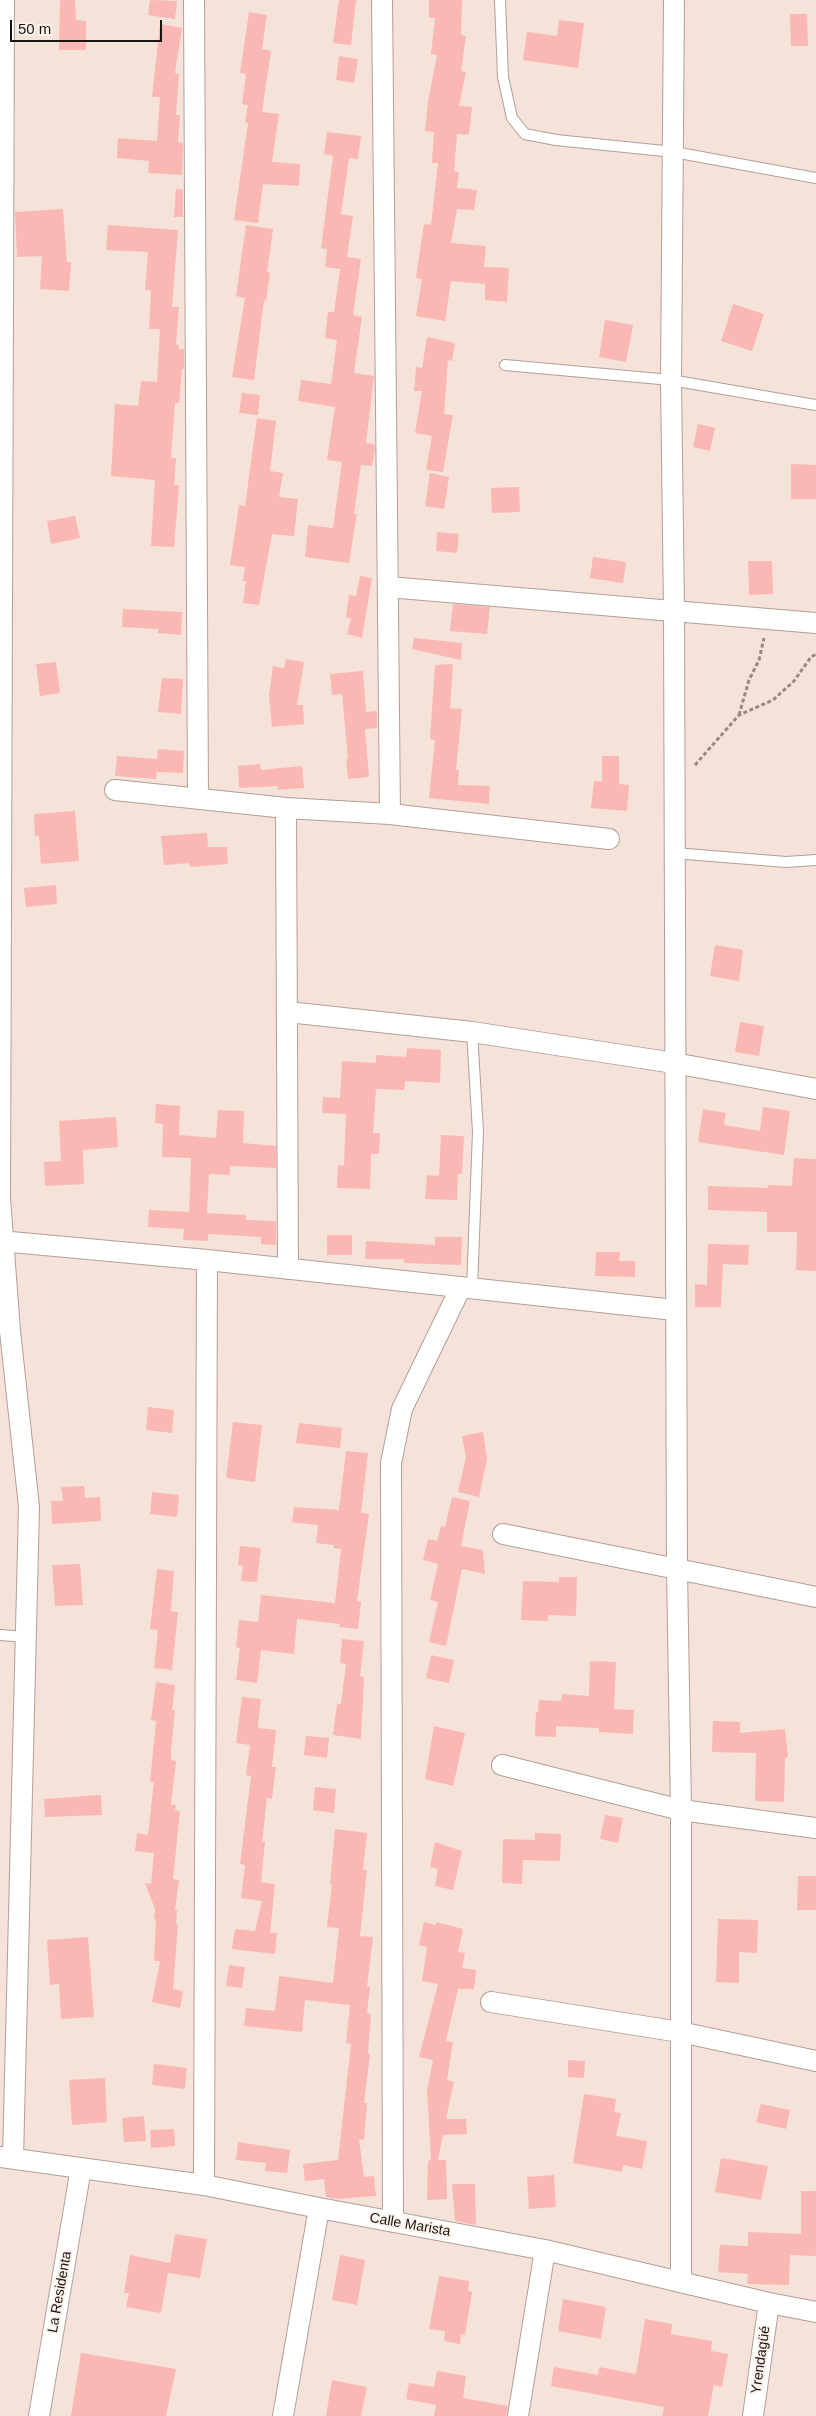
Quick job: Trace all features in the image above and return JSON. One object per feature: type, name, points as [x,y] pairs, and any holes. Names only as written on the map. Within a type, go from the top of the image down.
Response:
[{"type":"street","points":[[4,0],[2,117],[0,1178],[7,1356],[29,1507],[26,1637],[6,2158]]},
{"type":"street","points":[[194,0],[198,797]]},
{"type":"street","points":[[382,0],[390,814]]},
{"type":"street","points":[[674,0],[671,380],[674,611],[677,1569],[681,1810],[681,2282]]},
{"type":"street","points":[[388,587],[816,623]]},
{"type":"street","points":[[115,790],[198,797],[286,808],[390,814],[609,839]]},
{"type":"street","points":[[286,808],[288,1269]]},
{"type":"street","points":[[288,1012],[472,1032],[674,1063],[816,1090]]},
{"type":"street","points":[[2,1241],[208,1260],[676,1310]]},
{"type":"street","points":[[204,2185],[208,1260]]},
{"type":"street","points":[[393,2222],[391,1463],[402,1409],[467,1288]]},
{"type":"street","points":[[503,1534],[816,1597]]},
{"type":"street","points":[[502,1765],[681,1810],[816,1828]]},
{"type":"street","points":[[492,2002],[680,2032],[816,2061]]},
{"type":"street","name":"Calle Marista","points":[[6,2158],[204,2185],[545,2250],[816,2312]]},
{"type":"street","name":"La Residenta","points":[[39,2416],[81,2168]]},
{"type":"street","points":[[283,2416],[319,2208]]},
{"type":"street","points":[[518,2416],[545,2250]]},
{"type":"street","name":"Yrendagüé","points":[[754,2416],[770,2303]]},
{"type":"lane","points":[[500,0],[503,77],[512,118],[525,134],[556,140],[674,152],[816,178]]},
{"type":"lane","points":[[505,365],[671,380],[816,404]]},
{"type":"lane","points":[[674,853],[786,862],[816,860]]},
{"type":"lane","points":[[467,1288],[478,1132],[472,1032]]},
{"type":"lane","points":[[0,1635],[26,1637]]},
{"type":"path","points":[[674,775],[695,765],[739,715],[750,680],[759,660],[766,632],[762,618]]},
{"type":"path","points":[[739,715],[773,700],[794,680],[811,656],[816,654]]},
{"type":"building","points":[[60,0],[75,0],[76,20],[86,21],[86,50],[59,50]]},
{"type":"building","points":[[150,0],[177,1],[175,19],[148,15]]},
{"type":"building","points":[[339,0],[356,0],[351,45],[333,43]]},
{"type":"building","points":[[429,0],[462,0],[461,35],[466,36],[461,71],[466,72],[459,106],[472,107],[469,135],[457,134],[454,171],[459,172],[457,188],[477,190],[474,210],[457,209],[451,243],[486,246],[484,267],[509,268],[507,302],[485,300],[485,284],[451,281],[445,321],[416,316],[422,279],[416,278],[419,257],[424,224],[431,225],[438,163],[432,163],[434,132],[425,131],[428,101],[437,55],[431,54],[435,18],[429,18]]},
{"type":"building","points":[[249,12],[267,15],[262,49],[271,51],[262,112],[279,114],[272,162],[300,164],[299,186],[263,184],[258,223],[234,220],[248,123],[245,122],[248,105],[242,104],[246,74],[240,73]]},
{"type":"building","points":[[790,14],[807,14],[808,46],[791,46]]},
{"type":"building","points":[[559,20],[584,23],[578,68],[523,60],[527,32],[557,36]]},
{"type":"building","points":[[160,24],[182,28],[175,73],[179,74],[176,115],[180,115],[178,142],[183,143],[182,175],[148,173],[149,161],[117,158],[118,138],[157,141],[160,97],[152,97]]},
{"type":"building","points":[[339,56],[358,59],[354,83],[336,80]]},
{"type":"building","points":[[327,132],[361,136],[358,159],[349,158],[341,214],[353,216],[347,257],[361,259],[353,315],[362,317],[354,373],[374,376],[366,443],[374,444],[375,450],[372,466],[361,465],[354,514],[357,514],[349,563],[305,557],[308,525],[333,528],[342,462],[327,460],[335,407],[298,401],[301,380],[331,384],[337,340],[325,338],[328,312],[334,312],[340,269],[325,267],[327,249],[321,248],[333,156],[324,154]]},
{"type":"building","points":[[176,189],[183,190],[183,217],[174,217]]},
{"type":"building","points":[[63,209],[67,262],[71,262],[69,291],[40,289],[42,256],[17,257],[15,212]]},
{"type":"building","points":[[108,225],[178,230],[172,307],[179,307],[176,345],[179,345],[179,349],[184,349],[184,369],[182,369],[179,403],[175,403],[171,458],[176,458],[174,485],[179,485],[174,547],[151,546],[155,480],[111,476],[115,404],[138,406],[141,381],[157,382],[160,329],[149,329],[151,290],[145,290],[148,252],[106,250]]},
{"type":"building","points":[[246,225],[273,229],[267,272],[270,273],[266,301],[264,300],[254,380],[232,377],[245,298],[236,296]]},
{"type":"building","points":[[733,304],[764,314],[752,351],[721,341]]},
{"type":"building","points":[[605,320],[633,325],[626,362],[599,357]]},
{"type":"building","points":[[427,337],[455,343],[452,361],[448,360],[444,414],[453,415],[443,472],[426,470],[432,436],[415,433],[422,391],[414,391],[416,367],[422,368]]},
{"type":"building","points":[[242,393],[260,395],[258,415],[239,413]]},
{"type":"building","points":[[257,418],[276,421],[270,471],[283,473],[279,497],[298,499],[294,536],[272,534],[259,605],[243,603],[246,581],[243,581],[245,567],[230,565],[239,505],[245,506]]},
{"type":"building","points":[[698,424],[715,428],[710,451],[693,447]]},
{"type":"building","points":[[791,464],[816,465],[816,499],[791,499]]},
{"type":"building","points":[[430,473],[449,477],[444,509],[425,506]]},
{"type":"building","points":[[519,487],[520,512],[492,513],[491,488]]},
{"type":"building","points":[[75,516],[80,538],[51,544],[47,521]]},
{"type":"building","points":[[437,532],[459,534],[457,553],[436,551]]},
{"type":"building","points":[[593,557],[626,562],[623,583],[590,578]]},
{"type":"building","points":[[748,561],[772,561],[773,594],[749,595]]},
{"type":"building","points":[[360,576],[372,578],[362,638],[347,634],[351,618],[346,618],[349,595],[356,596]]},
{"type":"building","points":[[453,604],[490,607],[487,634],[450,631]]},
{"type":"building","points":[[123,609],[182,612],[181,635],[158,633],[158,629],[122,627]]},
{"type":"building","points":[[414,638],[462,643],[461,660],[412,649]]},
{"type":"building","points":[[286,659],[304,662],[297,705],[303,705],[304,724],[272,727],[269,695],[273,666],[284,668]]},
{"type":"building","points":[[56,662],[60,693],[40,696],[36,664]]},
{"type":"building","points":[[453,664],[450,708],[462,709],[456,770],[459,770],[458,785],[490,786],[489,804],[429,798],[435,740],[430,739],[435,665]]},
{"type":"building","points":[[363,671],[366,712],[377,711],[377,728],[365,729],[369,777],[348,779],[342,694],[332,695],[330,674]]},
{"type":"building","points":[[162,678],[183,679],[181,714],[158,712]]},
{"type":"building","points":[[158,749],[184,751],[183,773],[157,772],[157,767],[156,779],[115,776],[117,756],[157,759]]},
{"type":"building","points":[[602,756],[619,756],[619,784],[629,785],[627,811],[591,808],[594,781],[602,782]]},
{"type":"building","points":[[260,764],[261,770],[302,766],[304,788],[278,790],[277,786],[239,788],[238,766]]},
{"type":"building","points":[[75,811],[79,861],[41,864],[39,836],[35,836],[34,814]]},
{"type":"building","points":[[207,833],[208,847],[227,847],[228,864],[190,867],[189,863],[164,865],[161,836]]},
{"type":"building","points":[[56,885],[57,904],[26,907],[24,888]]},
{"type":"building","points":[[715,945],[743,950],[739,981],[710,976]]},
{"type":"building","points":[[740,1022],[764,1026],[759,1056],[735,1052]]},
{"type":"building","points":[[407,1048],[441,1050],[440,1083],[405,1081],[404,1090],[376,1089],[373,1133],[380,1133],[379,1154],[371,1154],[370,1189],[337,1188],[338,1165],[344,1166],[346,1114],[322,1113],[323,1097],[340,1098],[342,1061],[376,1063],[376,1055],[406,1057]]},
{"type":"building","points":[[156,1104],[180,1106],[179,1135],[216,1138],[218,1110],[244,1111],[243,1143],[276,1146],[276,1168],[230,1166],[230,1175],[209,1174],[207,1213],[246,1215],[246,1220],[276,1221],[276,1245],[261,1244],[261,1237],[208,1234],[208,1241],[183,1240],[184,1229],[148,1227],[149,1210],[189,1212],[191,1158],[162,1157],[163,1124],[155,1123]]},
{"type":"building","points":[[763,1107],[790,1111],[784,1155],[698,1142],[703,1109],[726,1113],[724,1125],[760,1131]]},
{"type":"building","points":[[116,1117],[118,1147],[83,1150],[84,1184],[45,1186],[44,1162],[61,1161],[59,1121]]},
{"type":"building","points":[[441,1135],[464,1136],[462,1174],[458,1174],[457,1200],[425,1199],[427,1175],[439,1176]]},
{"type":"building","points":[[794,1158],[816,1159],[816,1271],[796,1270],[797,1232],[767,1232],[767,1212],[708,1210],[708,1186],[768,1188],[768,1185],[792,1186]]},
{"type":"building","points":[[327,1235],[352,1235],[352,1255],[327,1255]]},
{"type":"building","points":[[435,1237],[462,1237],[461,1265],[404,1263],[404,1259],[365,1259],[366,1241],[435,1245]]},
{"type":"building","points":[[708,1244],[749,1245],[748,1265],[723,1264],[721,1307],[695,1307],[695,1284],[707,1285]]},
{"type":"building","points":[[596,1252],[620,1252],[619,1261],[635,1261],[635,1277],[595,1276]]},
{"type":"building","points":[[148,1407],[174,1410],[172,1433],[146,1430]]},
{"type":"building","points":[[233,1422],[262,1425],[255,1482],[226,1478]]},
{"type":"building","points":[[299,1423],[342,1428],[340,1448],[296,1443]]},
{"type":"building","points":[[483,1432],[487,1459],[479,1497],[458,1492],[466,1457],[462,1436]]},
{"type":"building","points":[[346,1451],[368,1453],[361,1513],[369,1514],[357,1601],[361,1602],[358,1629],[339,1627],[340,1624],[297,1619],[294,1654],[261,1650],[257,1683],[236,1680],[240,1648],[236,1647],[239,1620],[258,1622],[261,1595],[335,1603],[341,1549],[333,1548],[334,1545],[316,1543],[318,1525],[292,1522],[294,1507],[339,1510]]},
{"type":"building","points":[[84,1486],[85,1498],[100,1497],[101,1521],[52,1524],[51,1501],[63,1501],[61,1487]]},
{"type":"building","points":[[152,1492],[179,1495],[177,1517],[150,1514]]},
{"type":"building","points":[[452,1497],[470,1501],[461,1546],[483,1550],[485,1574],[462,1569],[446,1646],[429,1642],[438,1602],[430,1600],[438,1564],[423,1560],[428,1539],[437,1541],[441,1526],[445,1527]]},
{"type":"building","points":[[240,1546],[261,1548],[257,1582],[241,1581],[243,1566],[238,1565]]},
{"type":"building","points":[[80,1564],[83,1605],[55,1606],[52,1565]]},
{"type":"building","points":[[157,1569],[174,1571],[171,1611],[178,1612],[172,1670],[154,1668],[158,1630],[150,1629]]},
{"type":"building","points":[[559,1577],[577,1577],[576,1616],[548,1615],[548,1621],[521,1620],[523,1581],[559,1582]]},
{"type":"building","points":[[342,1639],[364,1641],[360,1676],[364,1677],[361,1739],[333,1735],[337,1704],[341,1704],[346,1664],[340,1663]]},
{"type":"building","points":[[431,1655],[454,1660],[449,1683],[426,1678]]},
{"type":"building","points":[[590,1661],[616,1662],[614,1709],[634,1710],[633,1734],[599,1732],[599,1728],[556,1726],[556,1737],[535,1736],[536,1712],[538,1712],[539,1700],[561,1701],[562,1694],[589,1696]]},
{"type":"building","points":[[156,1682],[175,1685],[172,1710],[175,1710],[171,1760],[176,1761],[171,1805],[176,1805],[175,1810],[180,1811],[173,1879],[179,1880],[175,1910],[177,1910],[176,1924],[178,1925],[173,1989],[183,1991],[180,2008],[152,2002],[160,1961],[154,1961],[155,1909],[145,1883],[151,1884],[154,1853],[135,1851],[137,1833],[148,1835],[154,1782],[150,1782],[156,1721],[151,1720]]},
{"type":"building","points":[[242,1697],[261,1699],[258,1728],[276,1730],[272,1767],[276,1767],[272,1799],[267,1798],[262,1842],[265,1842],[261,1882],[275,1884],[270,1933],[277,1933],[275,1954],[232,1949],[235,1929],[255,1931],[262,1901],[241,1898],[245,1865],[240,1864],[251,1776],[246,1775],[250,1745],[236,1743]]},
{"type":"building","points":[[713,1721],[740,1722],[740,1733],[785,1729],[788,1757],[785,1758],[784,1802],[755,1801],[756,1753],[712,1752]]},
{"type":"building","points":[[434,1726],[465,1733],[453,1786],[425,1779]]},
{"type":"building","points":[[306,1736],[329,1738],[327,1758],[304,1755]]},
{"type":"building","points":[[315,1787],[336,1789],[334,1813],[313,1810]]},
{"type":"building","points":[[101,1795],[102,1815],[45,1817],[44,1799]]},
{"type":"building","points":[[605,1815],[623,1818],[618,1843],[600,1839]]},
{"type":"building","points":[[335,1829],[367,1833],[363,1870],[367,1870],[360,1936],[373,1937],[367,1987],[370,1987],[367,2013],[371,2014],[368,2053],[370,2054],[364,2103],[367,2103],[364,2140],[359,2139],[364,2177],[374,2176],[376,2196],[337,2199],[326,2197],[324,2179],[305,2181],[303,2164],[338,2160],[351,2044],[346,2043],[350,2005],[305,2000],[302,2032],[244,2026],[246,2008],[275,2011],[279,1976],[333,1983],[339,1928],[327,1927]]},
{"type":"building","points":[[535,1833],[561,1834],[560,1861],[523,1860],[522,1884],[502,1883],[503,1839],[535,1840]]},
{"type":"building","points":[[435,1842],[462,1851],[453,1890],[435,1886],[438,1869],[430,1867]]},
{"type":"building","points":[[798,1876],[816,1876],[816,1910],[797,1910]]},
{"type":"building","points":[[718,1919],[758,1920],[757,1953],[739,1952],[739,1983],[716,1982]]},
{"type":"building","points":[[424,1922],[436,1925],[436,1922],[463,1929],[458,1952],[465,1953],[462,1968],[476,1970],[474,1989],[458,1989],[446,2041],[453,2042],[447,2080],[454,2082],[446,2119],[466,2119],[467,2134],[443,2135],[438,2160],[446,2160],[447,2199],[427,2200],[428,2161],[431,2160],[427,2090],[433,2060],[419,2057],[438,1984],[422,1981],[427,1947],[419,1945]]},
{"type":"building","points":[[88,1937],[94,2017],[61,2019],[59,1984],[50,1985],[47,1940]]},
{"type":"building","points":[[229,1965],[245,1967],[242,1988],[226,1986]]},
{"type":"building","points":[[568,2060],[585,2061],[584,2078],[568,2077]]},
{"type":"building","points":[[154,2064],[187,2068],[185,2089],[152,2085]]},
{"type":"building","points":[[105,2078],[107,2122],[72,2125],[69,2080]]},
{"type":"building","points":[[584,2094],[616,2099],[614,2112],[621,2113],[616,2136],[647,2141],[642,2169],[623,2165],[622,2172],[573,2163]]},
{"type":"building","points":[[761,2104],[790,2110],[786,2129],[756,2122]]},
{"type":"building","points":[[144,2116],[146,2141],[124,2142],[122,2118]]},
{"type":"building","points":[[174,2129],[175,2146],[151,2148],[150,2130]]},
{"type":"building","points":[[238,2142],[290,2150],[287,2173],[265,2171],[266,2163],[236,2160]]},
{"type":"building","points":[[721,2158],[768,2166],[761,2200],[715,2192]]},
{"type":"building","points":[[554,2175],[556,2207],[529,2209],[527,2177]]},
{"type":"building","points":[[452,2184],[475,2184],[476,2225],[455,2221]]},
{"type":"building","points":[[801,2191],[816,2191],[816,2256],[790,2255],[789,2285],[747,2284],[748,2274],[718,2272],[720,2245],[748,2246],[748,2232],[801,2234]]},
{"type":"building","points":[[175,2234],[207,2239],[200,2278],[168,2273],[161,2313],[126,2307],[129,2293],[124,2293],[130,2255],[170,2263]]},
{"type":"building","points":[[340,2255],[365,2260],[357,2305],[332,2300]]},
{"type":"building","points":[[439,2276],[469,2281],[468,2291],[472,2292],[465,2335],[461,2334],[460,2344],[444,2341],[445,2331],[429,2329]]},
{"type":"building","points":[[563,2299],[606,2307],[601,2339],[558,2331]]},
{"type":"building","points":[[645,2319],[672,2324],[671,2334],[712,2341],[711,2351],[728,2354],[722,2387],[714,2385],[708,2416],[662,2416],[664,2407],[551,2386],[554,2367],[598,2375],[599,2367],[636,2374]]},
{"type":"building","points":[[81,2353],[176,2369],[166,2416],[71,2416]]},
{"type":"building","points":[[437,2371],[466,2376],[463,2398],[508,2406],[506,2416],[434,2416],[436,2405],[406,2399],[409,2383],[434,2387]]},
{"type":"building","points":[[332,2380],[367,2387],[361,2416],[326,2416]]}]
